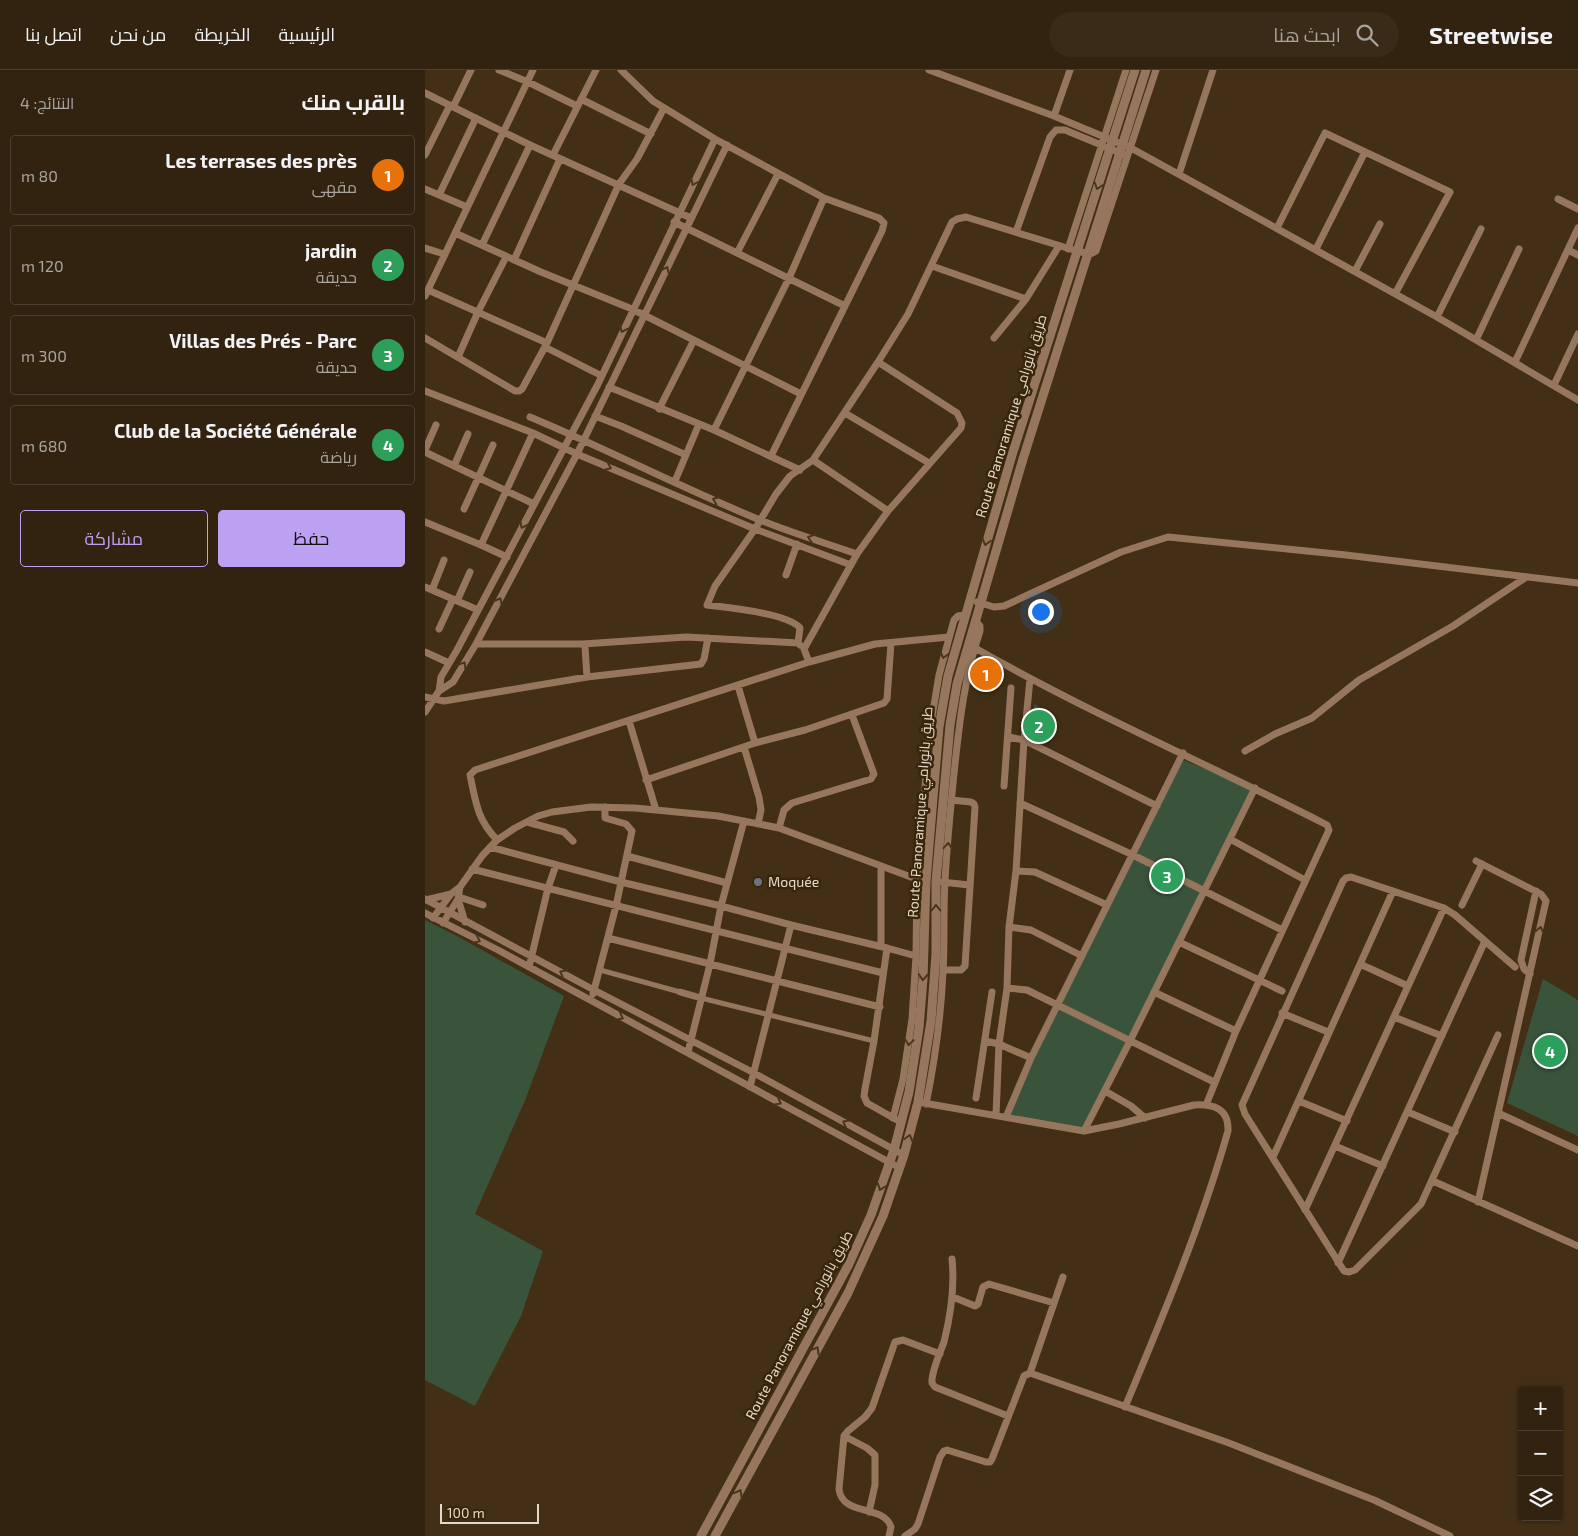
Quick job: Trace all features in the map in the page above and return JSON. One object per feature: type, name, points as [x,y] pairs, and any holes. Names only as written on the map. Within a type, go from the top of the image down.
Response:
[{"type":"street","points":[[425,155],[471,70]]},
{"type":"street","points":[[499,70],[651,134]]},
{"type":"street","points":[[533,70],[426,293],[478,312],[546,345],[602,376]]},
{"type":"street","points":[[553,155],[596,70]]},
{"type":"street","points":[[621,70],[653,100],[715,139],[824,198],[879,218],[884,223],[883,231],[771,456]]},
{"type":"street","points":[[929,70],[1054,116],[1179,174],[1437,317],[1578,400]]},
{"type":"street","points":[[1054,116],[1070,70]]},
{"type":"street","points":[[1107,142],[1126,70]]},
{"type":"street","name":"Route Panoramique طريق بانورامي","points":[[701,1536],[841,1280],[871,1215],[894,1150],[913,1072],[922,1004],[921,880],[941,710],[947,676],[1072,250],[1107,142],[1135,70]]},
{"type":"street","name":"Route Panoramique طريق بانورامي","points":[[715,1536],[848,1293],[879,1225],[922,1103],[933,1001],[953,705],[961,664],[1087,254],[1125,150],[1146,70]]},
{"type":"street","points":[[1125,150],[1156,70]]},
{"type":"street","points":[[1179,174],[1213,70]]},
{"type":"street","points":[[425,93],[530,145],[691,218]]},
{"type":"street","points":[[425,338],[515,391],[522,389],[546,345],[619,184],[637,158],[664,108]]},
{"type":"street","points":[[439,195],[476,118]]},
{"type":"street","points":[[1016,232],[1053,133],[1061,129],[1107,142]]},
{"type":"street","points":[[1277,228],[1325,133],[1450,192],[1395,294]]},
{"type":"street","points":[[439,691],[441,677],[507,557],[602,376],[632,309],[715,139]]},
{"type":"street","points":[[482,245],[530,145]]},
{"type":"street","points":[[425,712],[439,691],[453,682],[476,644],[577,454],[727,145]]},
{"type":"street","points":[[1316,249],[1365,152]]},
{"type":"street","points":[[514,260],[560,159]]},
{"type":"street","points":[[737,253],[778,174]]},
{"type":"street","points":[[425,189],[467,207]]},
{"type":"street","points":[[714,430],[789,278],[824,198]]},
{"type":"street","points":[[1558,199],[1578,209]]},
{"type":"street","points":[[798,643],[800,628],[797,624],[790,621],[729,607],[707,605],[715,586],[784,483],[813,460],[878,362],[908,314],[949,226],[957,219],[966,217],[1087,254]]},
{"type":"street","points":[[674,222],[845,306]]},
{"type":"street","points":[[1355,271],[1381,224]]},
{"type":"street","points":[[1515,362],[1578,228]]},
{"type":"street","points":[[1437,317],[1481,229]]},
{"type":"street","points":[[455,233],[573,286],[645,315],[801,394]]},
{"type":"street","points":[[994,338],[1026,299],[1059,246]]},
{"type":"street","points":[[425,248],[444,254]]},
{"type":"street","points":[[1476,340],[1519,249]]},
{"type":"street","points":[[1568,250],[1578,255]]},
{"type":"street","points":[[458,357],[506,257]]},
{"type":"street","points":[[931,266],[1026,299]]},
{"type":"street","points":[[1554,385],[1578,334]]},
{"type":"street","points":[[659,409],[693,340]]},
{"type":"street","points":[[804,649],[857,554],[888,511],[961,428],[961,418],[953,410],[878,362]]},
{"type":"street","points":[[609,387],[714,430],[800,470]]},
{"type":"street","points":[[425,391],[533,433],[577,454],[755,528],[851,565]]},
{"type":"street","points":[[845,413],[929,463]]},
{"type":"street","points":[[595,416],[686,455]]},
{"type":"street","points":[[530,417],[572,434],[618,457],[761,520],[857,554]]},
{"type":"street","points":[[675,482],[699,424]]},
{"type":"street","points":[[437,425],[425,451],[534,504]]},
{"type":"street","points":[[481,544],[533,433]]},
{"type":"street","points":[[454,466],[467,434]]},
{"type":"street","points":[[464,509],[493,445]]},
{"type":"street","points":[[813,460],[888,511]]},
{"type":"street","points":[[425,522],[481,544],[507,557]]},
{"type":"street","points":[[969,600],[994,607],[1004,606],[1121,552],[1168,537],[1346,555],[1578,583]]},
{"type":"street","points":[[786,575],[797,544]]},
{"type":"street","points":[[444,560],[428,589],[478,610]]},
{"type":"street","points":[[439,629],[470,572]]},
{"type":"street","points":[[1245,751],[1275,734],[1312,718],[1359,680],[1453,626],[1525,578]]},
{"type":"street","points":[[893,1118],[903,1079],[909,1039],[930,728],[937,684],[949,637],[955,618],[965,615]]},
{"type":"street","points":[[975,620],[981,628],[964,692],[941,882],[943,970],[935,1053],[922,1103],[1084,1131],[1194,1105],[1213,1106],[1227,1118],[1228,1131],[1201,1217],[1125,1407]]},
{"type":"street","points":[[476,644],[583,644],[687,637],[708,638],[798,643],[804,649],[809,662]]},
{"type":"street","points":[[497,840],[486,829],[482,821],[470,776],[475,770],[809,662],[875,644],[949,637]]},
{"type":"street","points":[[425,697],[444,701],[587,677],[701,664],[705,659],[708,638]]},
{"type":"street","points":[[646,780],[744,747],[852,715],[886,701],[891,643]]},
{"type":"street","points":[[583,644],[585,647],[587,677]]},
{"type":"street","points":[[975,648],[1030,679],[1327,825],[1329,830],[1236,1032],[1206,1105]]},
{"type":"street","points":[[425,652],[449,663]]},
{"type":"street","points":[[996,1115],[999,1044],[1007,988],[1009,927],[1030,679]]},
{"type":"street","points":[[738,686],[755,744]]},
{"type":"street","points":[[1004,786],[1011,688]]},
{"type":"street","points":[[779,828],[784,810],[792,803],[874,777],[875,774],[852,715]]},
{"type":"street","points":[[629,721],[656,810]]},
{"type":"street","points":[[1008,737],[1024,740],[1157,806]]},
{"type":"street","points":[[744,747],[759,797],[761,810],[758,824]]},
{"type":"street","points":[[1006,1117],[1031,1058],[1183,753]]},
{"type":"street","points":[[1084,1131],[1255,788]]},
{"type":"street","points":[[943,970],[961,970],[965,966],[975,805],[971,802],[951,800]]},
{"type":"street","points":[[1020,803],[1133,855],[1282,930]]},
{"type":"street","points":[[433,918],[497,840],[539,816],[570,809],[605,807],[718,816],[779,828],[921,880],[969,885]]},
{"type":"street","points":[[591,1002],[616,906],[632,831],[626,824],[607,819],[604,816],[605,807]]},
{"type":"street","points":[[688,1052],[710,964],[721,906],[744,821]]},
{"type":"street","points":[[527,822],[564,832],[573,841]]},
{"type":"street","points":[[1230,839],[1305,880]]},
{"type":"street","points":[[490,847],[721,906],[791,926],[916,956]]},
{"type":"street","points":[[627,856],[727,883]]},
{"type":"street","points":[[1462,905],[1479,862],[1536,891],[1543,896],[1546,904],[1479,1202]]},
{"type":"street","points":[[529,967],[548,888],[556,864]]},
{"type":"street","points":[[881,866],[883,973],[874,1041],[865,1088],[865,1100],[871,1106],[902,1122]]},
{"type":"street","points":[[472,869],[883,973]]},
{"type":"street","points":[[1015,872],[1035,872],[1107,906]]},
{"type":"street","points":[[1498,1035],[1433,1181],[1418,1209],[1355,1270],[1346,1272],[1338,1263],[1245,1114],[1242,1105],[1344,879],[1351,877],[1444,908],[1455,915],[1515,967]]},
{"type":"street","points":[[460,886],[459,898],[465,922]]},
{"type":"street","points":[[1273,1157],[1393,891]]},
{"type":"street","points":[[1531,974],[1524,969],[1521,960],[1536,891]]},
{"type":"street","points":[[425,900],[451,894]]},
{"type":"street","points":[[459,898],[483,905]]},
{"type":"street","points":[[443,923],[459,898]]},
{"type":"street","points":[[425,900],[754,1073],[904,1155]]},
{"type":"street","points":[[1305,1210],[1444,908]]},
{"type":"street","points":[[425,914],[688,1052],[900,1168]]},
{"type":"street","points":[[750,1087],[791,926]]},
{"type":"street","points":[[1009,927],[1031,930],[1082,956]]},
{"type":"street","points":[[607,938],[879,1007]]},
{"type":"street","points":[[1338,1263],[1485,941]]},
{"type":"street","points":[[1179,942],[1282,991]]},
{"type":"street","points":[[1360,964],[1408,986]]},
{"type":"street","points":[[600,970],[701,998],[874,1041]]},
{"type":"street","points":[[1007,988],[1027,990],[1214,1082]]},
{"type":"street","points":[[976,1098],[992,992]]},
{"type":"street","points":[[1154,992],[1236,1032]]},
{"type":"street","points":[[1282,1013],[1328,1032]]},
{"type":"street","points":[[1395,1017],[1442,1036]]},
{"type":"street","points":[[985,1041],[999,1044],[1031,1058]]},
{"type":"street","points":[[1105,1091],[1131,1106],[1145,1118]]},
{"type":"street","points":[[1299,1101],[1347,1121]]},
{"type":"street","points":[[997,1104],[1010,1107]]},
{"type":"street","points":[[1408,1112],[1455,1132]]},
{"type":"street","points":[[1498,1113],[1578,1150]]},
{"type":"street","points":[[1335,1146],[1383,1166]]},
{"type":"street","points":[[1433,1181],[1578,1246]]},
{"type":"street","points":[[952,1259],[953,1296],[950,1318],[932,1378],[933,1385],[1009,1416]]},
{"type":"street","points":[[1030,1373],[1063,1277]]},
{"type":"street","points":[[953,1296],[975,1306],[978,1304],[983,1287],[987,1284],[1054,1303]]},
{"type":"street","points":[[889,1536],[891,1527],[888,1520],[847,1504],[839,1493],[844,1436],[872,1408],[895,1342],[903,1340],[940,1354]]},
{"type":"street","points":[[905,1536],[915,1529],[921,1520],[941,1453],[947,1450],[990,1462],[1023,1376],[1030,1373],[1229,1443],[1333,1483],[1402,1512],[1450,1536]]},
{"type":"street","points":[[844,1436],[867,1448],[875,1456],[875,1485],[869,1512]]},
{"type":"green space","points":[[1034,704],[1049,712],[1042,744],[1031,739]]},
{"type":"green space","points":[[1180,759],[1255,788],[1084,1131],[1006,1117]]},
{"type":"green space","points":[[425,920],[564,996],[526,1098],[475,1214],[543,1251],[521,1316],[475,1406],[425,1380]]},
{"type":"green space","points":[[1543,979],[1578,1000],[1578,1136],[1507,1103]]},
{"type":"place","name":"Les terrases des près","points":[[986,674]]},
{"type":"place","name":"jardin","points":[[1039,726]]},
{"type":"place","name":"Villas des Prés - Parc","points":[[1167,876]]},
{"type":"place","name":"Moquée","points":[[758,882]]},
{"type":"place","name":"Club de la Société Générale","points":[[1550,1051]]}]
